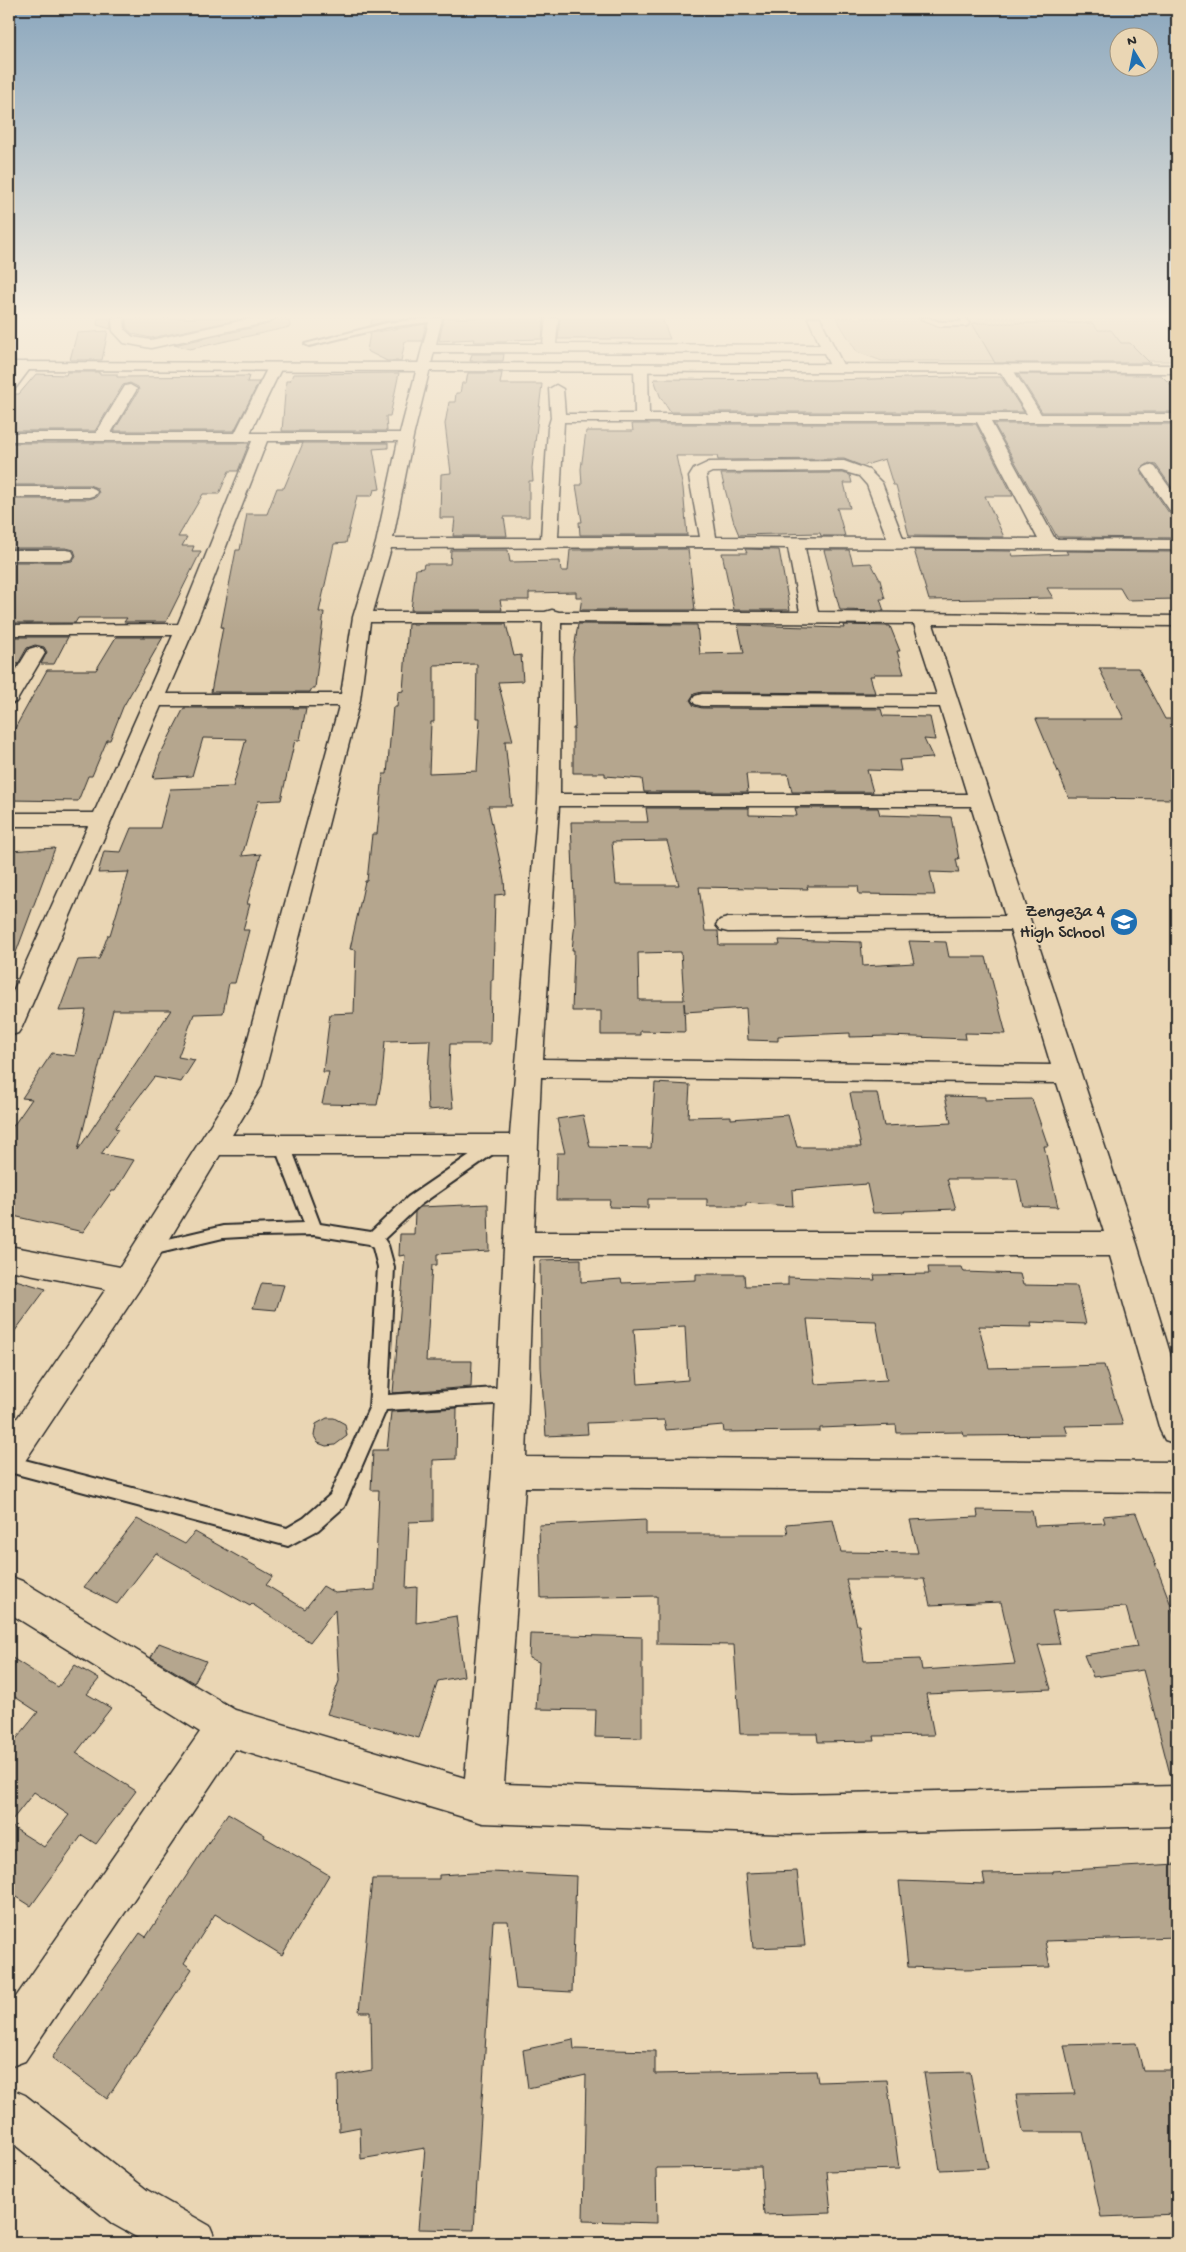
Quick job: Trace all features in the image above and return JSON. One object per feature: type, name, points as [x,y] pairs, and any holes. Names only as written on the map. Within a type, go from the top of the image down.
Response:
[{"type":"street","points":[[101,436],[109,423]]},
{"type":"street","points":[[240,437],[247,423]]},
{"type":"street","points":[[9,1457],[128,1281],[248,1087],[350,700],[362,616],[384,543],[410,423]]},
{"type":"street","points":[[548,543],[556,423]]},
{"type":"street","points":[[984,423],[1048,544]]},
{"type":"street","points":[[9,436],[406,437]]},
{"type":"street","points":[[9,1027],[185,629],[261,437]]},
{"type":"street","points":[[709,542],[698,477],[699,472],[709,467],[844,466],[864,473],[874,483],[897,543]]},
{"type":"street","points":[[1150,470],[1177,509]]},
{"type":"street","points":[[9,492],[89,492]]},
{"type":"street","points":[[384,543],[795,542],[1177,545]]},
{"type":"street","points":[[795,542],[810,617]]},
{"type":"street","points":[[9,555],[66,555]]},
{"type":"street","points":[[362,616],[552,615],[1177,621]]},
{"type":"street","points":[[483,1803],[509,1472],[518,1244],[509,1145],[528,1068],[549,800],[552,615]]},
{"type":"street","points":[[922,619],[1122,1244],[1177,1430]]},
{"type":"street","points":[[9,630],[185,629]]},
{"type":"street","points":[[9,698],[36,653]]},
{"type":"street","points":[[154,700],[350,700]]},
{"type":"street","points":[[702,700],[949,701]]},
{"type":"street","points":[[549,800],[981,800]]},
{"type":"street","points":[[9,820],[102,820]]},
{"type":"street","points":[[728,925],[1020,923]]},
{"type":"street","points":[[528,1068],[1068,1074]]},
{"type":"street","points":[[213,1145],[509,1145]]},
{"type":"street","points":[[518,1244],[1122,1244]]},
{"type":"street","points":[[9,1258],[128,1281]]},
{"type":"street","points":[[509,1472],[1177,1478]]},
{"type":"street","points":[[9,1593],[227,1727],[483,1803],[793,1814],[1177,1806]]},
{"type":"street","points":[[9,2045],[227,1727]]},
{"type":"street","points":[[9,2111],[130,2207],[193,2243]]},
{"type":"lane","points":[[282,1145],[314,1229]]},
{"type":"lane","points":[[374,1239],[414,1201],[509,1145]]},
{"type":"lane","points":[[9,1464],[288,1537],[311,1524],[337,1501],[379,1403],[386,1267],[380,1246],[374,1239],[314,1229],[223,1232],[147,1250]]},
{"type":"lane","points":[[379,1403],[512,1395]]},
{"type":"building","points":[[9,423],[100,423],[95,431],[9,431]]},
{"type":"building","points":[[119,423],[238,423],[234,431],[114,431]]},
{"type":"building","points":[[283,423],[386,423],[387,431],[282,431]]},
{"type":"building","points":[[537,423],[532,468],[533,481],[529,481],[529,517],[504,517],[507,536],[453,536],[455,518],[440,518],[441,474],[451,473],[445,424]]},
{"type":"building","points":[[632,424],[976,424],[1013,496],[985,496],[1004,537],[909,536],[896,485],[893,485],[885,459],[862,466],[844,459],[718,460],[717,456],[676,456],[683,488],[687,535],[580,535],[579,522],[582,522],[576,485],[582,485],[581,469],[586,431],[633,431]]},
{"type":"building","points":[[994,424],[1177,424],[1177,495],[1156,465],[1149,463],[1140,470],[1169,513],[1177,516],[1177,538],[1057,537]]},
{"type":"building","points":[[9,443],[249,443],[238,471],[229,471],[219,494],[203,494],[178,537],[187,537],[182,546],[194,546],[192,551],[201,551],[166,622],[124,622],[127,618],[78,618],[75,623],[9,623],[9,562],[66,562],[72,561],[76,556],[74,550],[66,548],[9,548],[9,525],[15,514],[9,514],[9,499],[89,499],[96,497],[99,493],[97,488],[89,485],[9,485]]},
{"type":"building","points":[[303,443],[388,443],[388,448],[373,449],[380,489],[374,490],[372,496],[357,496],[346,543],[334,544],[319,612],[324,612],[315,688],[312,688],[310,692],[211,692],[236,550],[240,550],[247,514],[267,514],[277,488],[284,488]]},
{"type":"building","points":[[842,473],[850,475],[852,483],[844,483],[850,508],[837,508],[845,536],[821,536],[820,533],[739,535],[721,474]]},
{"type":"building","points":[[688,549],[695,610],[580,610],[582,597],[576,597],[576,592],[529,593],[529,600],[500,600],[502,610],[411,610],[416,569],[423,568],[424,564],[450,564],[451,550],[508,550],[510,562],[560,561],[561,571],[568,571],[570,550]]},
{"type":"building","points":[[745,549],[779,550],[790,610],[734,610],[722,553],[747,553]]},
{"type":"building","points":[[824,550],[849,550],[853,564],[871,563],[880,580],[885,599],[880,599],[884,611],[840,610]]},
{"type":"building","points":[[914,550],[1011,551],[1013,556],[1068,554],[1066,551],[1177,552],[1177,599],[1127,600],[1120,588],[1047,588],[1053,598],[929,600]]},
{"type":"building","points":[[408,624],[506,624],[514,656],[521,655],[523,681],[498,682],[513,741],[505,741],[512,806],[488,806],[504,880],[505,894],[495,895],[490,1044],[450,1044],[449,1066],[453,1108],[428,1110],[427,1088],[430,1040],[385,1041],[382,1079],[377,1105],[322,1104],[329,1072],[323,1072],[330,1014],[354,1013],[356,950],[350,949],[365,881],[367,881],[372,834],[377,834],[383,774],[387,774],[393,707],[397,707],[398,692],[403,691]],"holes":[[[477,664],[476,718],[480,718],[477,771],[429,773],[431,722],[434,722],[434,665]]]},
{"type":"building","points":[[578,624],[697,625],[700,654],[744,653],[738,625],[845,628],[844,625],[890,626],[900,651],[897,651],[904,674],[874,674],[874,676],[870,676],[875,693],[702,692],[694,694],[690,700],[694,706],[702,708],[881,709],[883,716],[930,717],[935,740],[924,739],[933,758],[899,760],[901,771],[867,770],[873,792],[792,792],[788,774],[746,774],[748,792],[644,792],[642,779],[605,776],[605,773],[573,773],[573,728],[575,728],[573,656]]},
{"type":"building","points":[[9,637],[68,637],[54,664],[41,664],[47,652],[44,647],[35,645],[27,648],[18,664],[9,664]]},
{"type":"building","points":[[116,637],[163,637],[123,707],[110,740],[107,740],[92,776],[88,776],[78,801],[9,800],[9,739],[47,670],[96,670]]},
{"type":"building","points":[[1099,668],[1138,668],[1165,719],[1177,719],[1177,799],[1069,798],[1036,719],[1124,719]]},
{"type":"building","points":[[184,708],[306,708],[300,740],[295,740],[281,800],[258,801],[242,856],[261,854],[247,904],[250,904],[243,930],[249,930],[235,983],[229,983],[223,1013],[194,1014],[178,1057],[195,1060],[181,1082],[154,1077],[115,1128],[119,1129],[101,1154],[134,1160],[115,1191],[112,1191],[83,1232],[9,1215],[9,1132],[32,1099],[22,1098],[52,1053],[75,1056],[86,1010],[59,1011],[78,960],[99,959],[108,935],[110,935],[129,872],[98,873],[104,851],[121,852],[131,828],[160,828],[170,789],[233,787],[246,739],[203,738],[192,776],[153,778],[160,755]],"holes":[[[113,1010],[171,1010],[78,1150]]]},
{"type":"building","points":[[646,808],[749,808],[749,815],[797,816],[795,808],[878,808],[880,815],[951,817],[959,859],[956,859],[959,873],[930,872],[935,895],[859,894],[858,886],[807,886],[808,889],[699,887],[705,931],[718,931],[719,945],[780,945],[779,940],[861,942],[863,966],[914,963],[909,941],[946,942],[949,957],[986,957],[1006,1034],[965,1033],[966,1039],[889,1036],[850,1037],[850,1033],[778,1036],[778,1041],[748,1040],[746,1008],[685,1012],[684,1003],[685,1032],[640,1031],[640,1035],[601,1035],[601,1011],[572,1011],[574,950],[572,950],[575,922],[571,822],[648,822]],"holes":[[[667,841],[679,885],[616,885],[612,842]],[[681,952],[684,1000],[639,1000],[638,953]]]},
{"type":"building","points":[[55,848],[11,966],[9,966],[9,851]]},
{"type":"building","points":[[655,1083],[690,1085],[688,1117],[731,1116],[731,1119],[788,1115],[797,1147],[861,1147],[850,1093],[877,1093],[884,1126],[951,1123],[945,1096],[985,1097],[985,1100],[1032,1099],[1048,1146],[1044,1146],[1058,1207],[1023,1206],[1017,1179],[947,1179],[956,1209],[905,1212],[873,1213],[867,1184],[792,1190],[793,1206],[746,1203],[746,1206],[707,1206],[707,1199],[648,1199],[648,1208],[609,1207],[610,1200],[556,1200],[557,1153],[565,1153],[557,1119],[583,1115],[590,1147],[651,1148]]},
{"type":"building","points":[[488,1204],[489,1251],[437,1254],[437,1265],[432,1265],[426,1361],[472,1361],[471,1387],[393,1393],[405,1255],[399,1256],[400,1234],[414,1234],[415,1212],[420,1207]]},
{"type":"building","points":[[581,1259],[581,1282],[621,1279],[622,1283],[696,1280],[696,1274],[744,1274],[745,1286],[788,1285],[788,1277],[875,1280],[874,1275],[929,1274],[928,1267],[962,1267],[964,1272],[1020,1274],[1023,1285],[1077,1286],[1086,1324],[1031,1322],[1032,1327],[979,1326],[989,1368],[1104,1365],[1123,1425],[1065,1426],[1068,1435],[964,1436],[963,1432],[897,1433],[896,1425],[820,1428],[820,1431],[724,1432],[723,1425],[666,1430],[664,1420],[587,1423],[588,1434],[546,1436],[541,1367],[540,1260]],"holes":[[[807,1319],[876,1321],[887,1380],[815,1384]],[[685,1326],[688,1380],[638,1384],[634,1329]]]},
{"type":"building","points":[[9,1278],[46,1289],[9,1339]]},
{"type":"building","points":[[262,1283],[284,1285],[276,1310],[253,1308]]},
{"type":"building","points":[[457,1408],[456,1459],[433,1460],[433,1521],[409,1522],[406,1588],[417,1587],[416,1623],[456,1616],[464,1676],[438,1681],[419,1738],[327,1714],[339,1681],[335,1609],[310,1642],[252,1604],[250,1606],[156,1553],[117,1604],[84,1587],[137,1519],[185,1544],[195,1532],[273,1576],[266,1585],[305,1609],[323,1586],[335,1593],[375,1590],[379,1490],[371,1490],[373,1450],[387,1450],[391,1412]]},
{"type":"building","points":[[327,1418],[334,1418],[345,1424],[347,1436],[335,1445],[326,1446],[318,1443],[314,1436],[316,1424]]},
{"type":"building","points":[[977,1510],[1032,1511],[1035,1526],[1105,1523],[1103,1516],[1136,1513],[1177,1621],[1177,1773],[1170,1774],[1143,1670],[1093,1677],[1084,1655],[1137,1647],[1126,1607],[1052,1611],[1060,1644],[1038,1645],[1051,1689],[926,1694],[934,1735],[874,1736],[875,1741],[818,1742],[817,1734],[740,1734],[734,1645],[657,1644],[657,1596],[541,1598],[539,1525],[646,1520],[646,1534],[788,1534],[786,1524],[833,1520],[841,1552],[918,1553],[910,1520],[978,1517]],"holes":[[[846,1579],[924,1579],[930,1605],[1001,1602],[1015,1664],[922,1670],[920,1659],[864,1661],[859,1625],[857,1625]]]},
{"type":"building","points":[[530,1634],[642,1637],[642,1738],[595,1737],[596,1710],[536,1709],[539,1662],[529,1658]]},
{"type":"building","points":[[159,1643],[206,1661],[194,1683],[151,1657]]},
{"type":"building","points":[[9,1656],[58,1687],[75,1665],[99,1679],[87,1694],[111,1708],[76,1753],[136,1791],[96,1844],[82,1835],[31,1906],[9,1892],[9,1825],[44,1847],[69,1815],[34,1792],[9,1824],[9,1748],[38,1712],[9,1693]]},
{"type":"building","points":[[228,1813],[265,1835],[264,1837],[329,1875],[282,1955],[215,1914],[184,1963],[192,1969],[107,2099],[52,2058],[140,1933],[146,1937]]},
{"type":"building","points":[[1177,1864],[1177,1937],[1045,1941],[1050,1967],[964,1969],[908,1967],[899,1881],[985,1884],[983,1874],[1053,1873],[1053,1871]]},
{"type":"building","points":[[797,1871],[805,1946],[753,1948],[746,1873]]},
{"type":"building","points":[[491,1872],[576,1876],[572,1992],[516,1989],[508,1921],[493,1921],[474,2230],[418,2229],[425,2148],[361,2159],[360,2127],[339,2131],[338,2076],[372,2070],[371,2012],[359,2012],[372,1879],[439,1879],[439,1875]]},
{"type":"building","points":[[573,2039],[574,2049],[655,2051],[655,2074],[816,2071],[818,2082],[887,2080],[899,2169],[827,2171],[831,2213],[764,2215],[761,2167],[656,2168],[657,2223],[583,2221],[586,2075],[528,2088],[523,2050]]},
{"type":"building","points":[[1136,2043],[1143,2070],[1177,2070],[1177,2214],[1101,2217],[1083,2132],[1023,2132],[1016,2095],[1075,2094],[1064,2045]]},
{"type":"building","points":[[970,2072],[988,2168],[940,2170],[924,2073]]},
{"type":"place","name":"Zengeza 4 High School","points":[[1124,922]]}]
